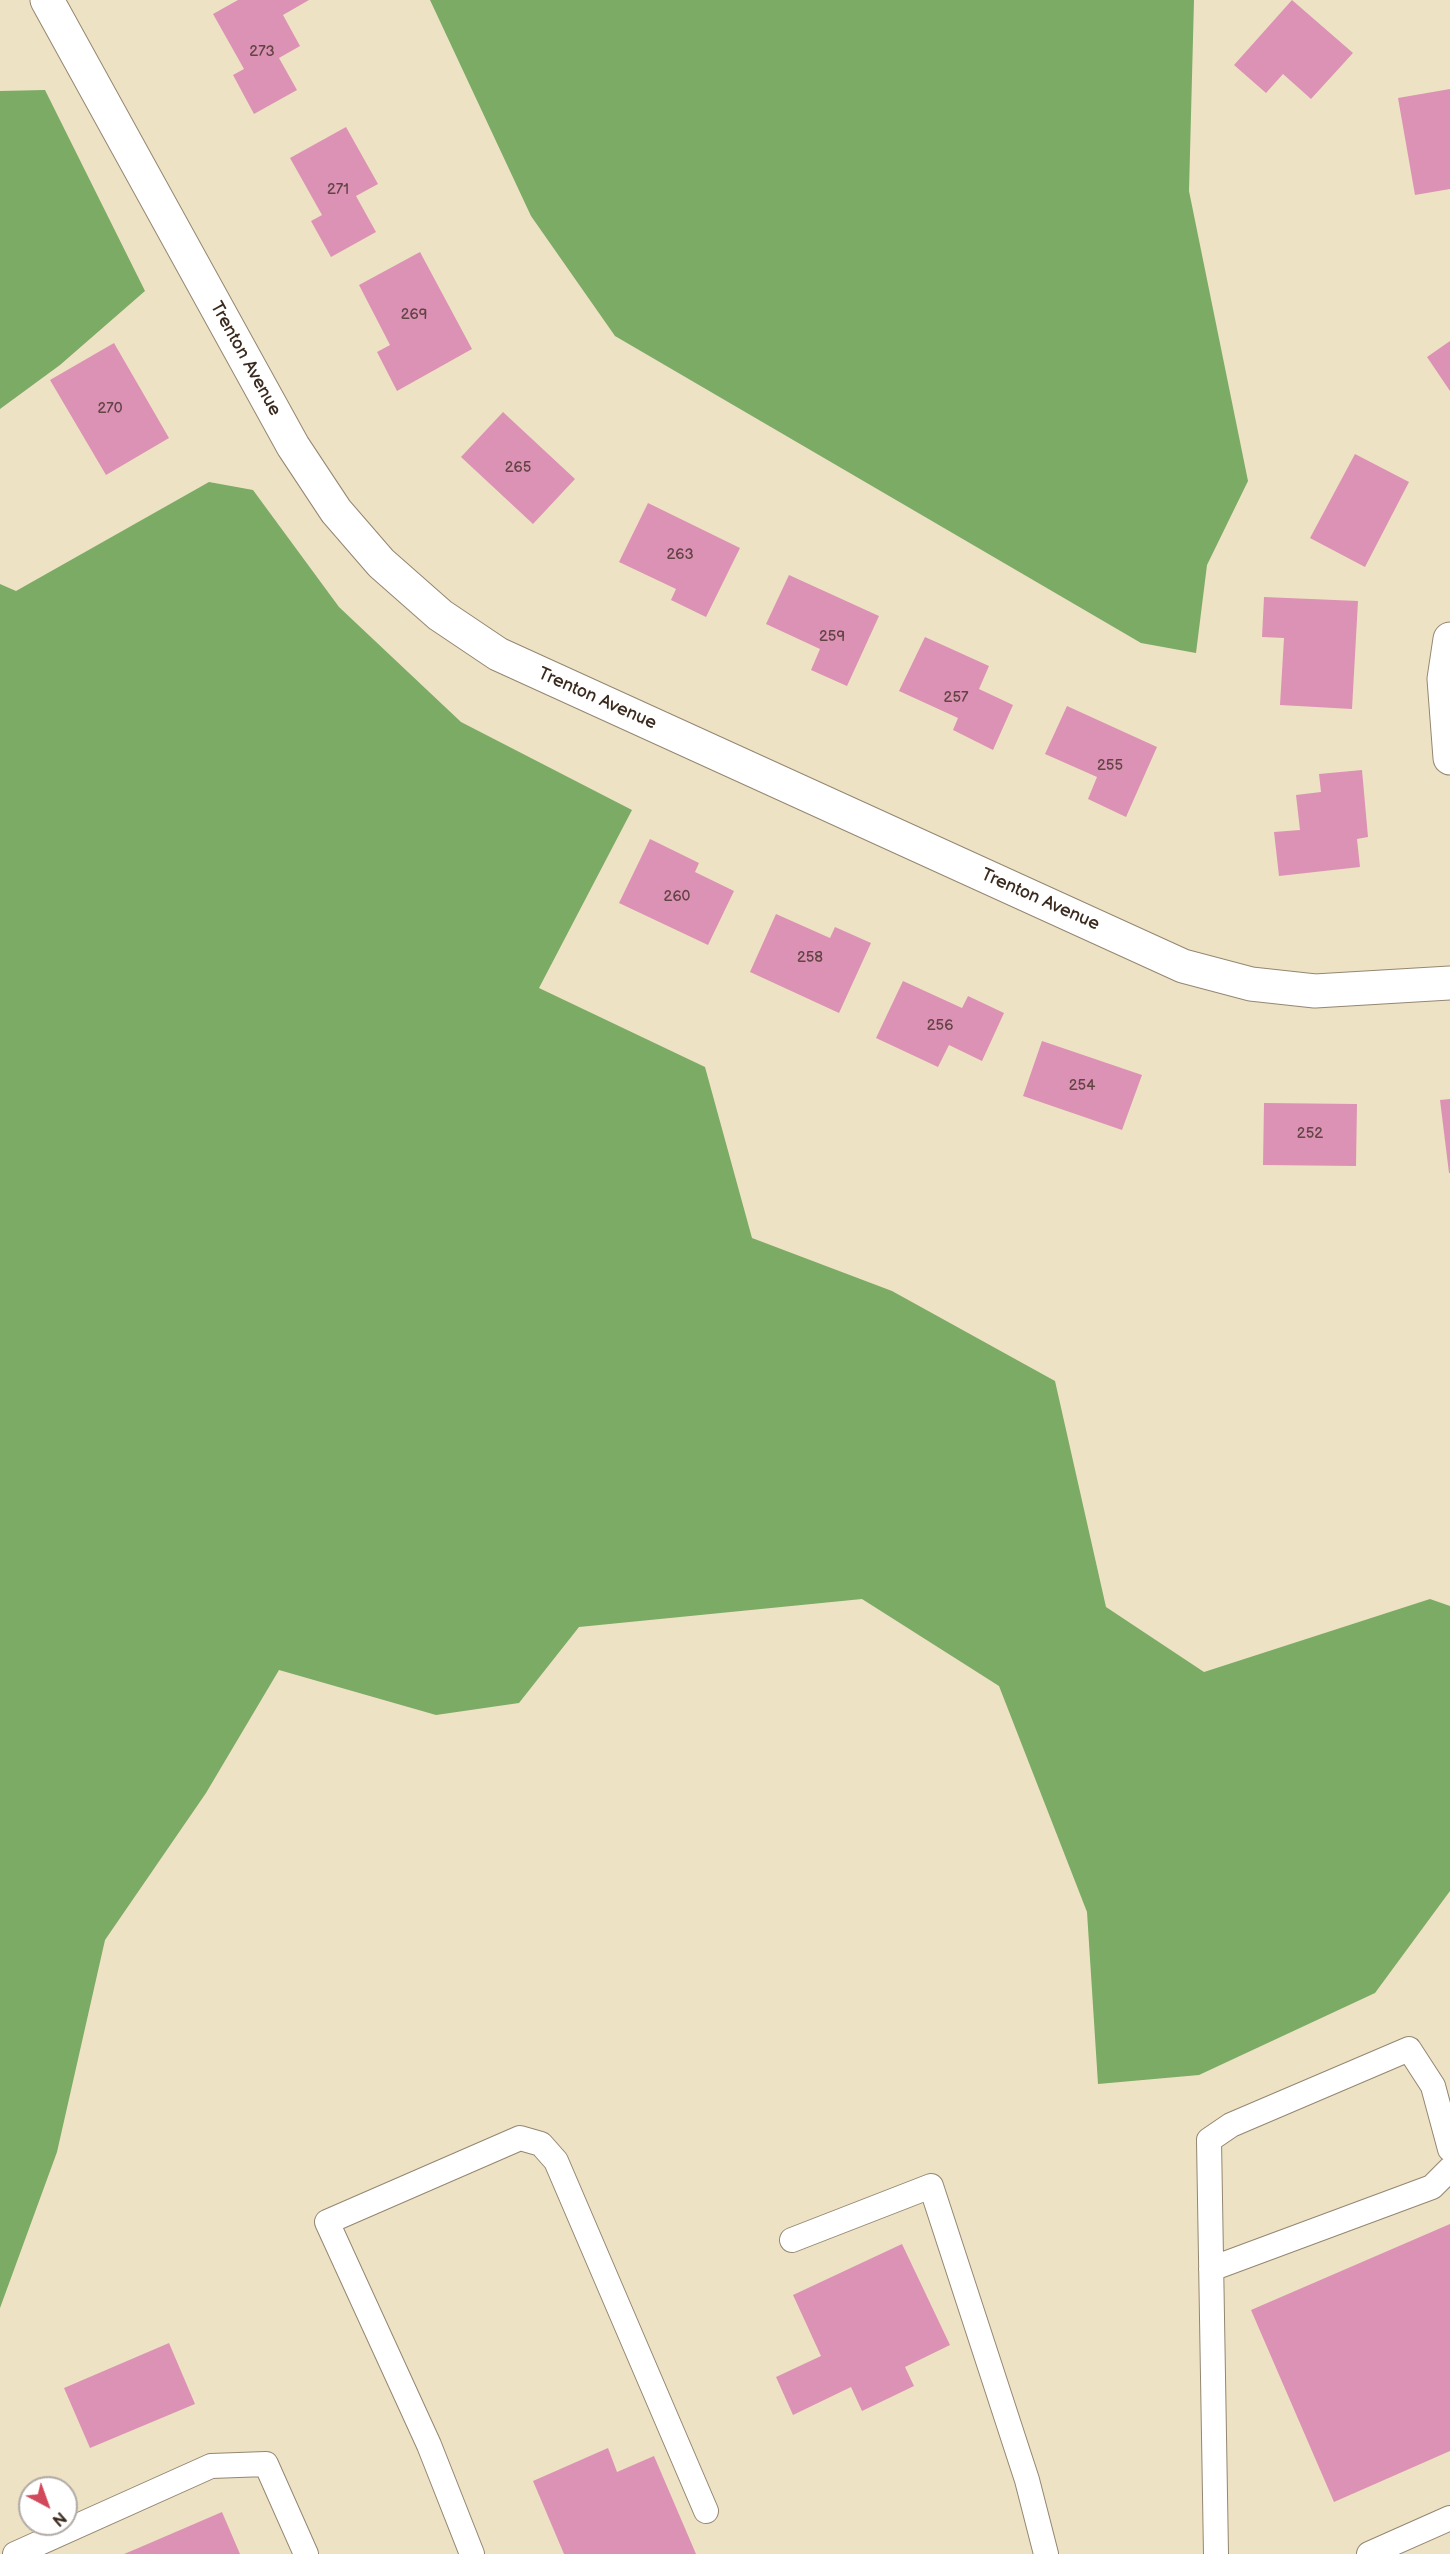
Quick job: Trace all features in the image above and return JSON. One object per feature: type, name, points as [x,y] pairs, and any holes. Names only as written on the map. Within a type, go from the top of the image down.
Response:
[{"type":"street","name":"Trenton Avenue","points":[[47,0],[293,446],[336,512],[381,563],[440,615],[498,654],[1183,966],[1251,984],[1315,991],[1450,983]]},
{"type":"street","points":[[1450,639],[1444,679],[1450,758]]},
{"type":"lane","points":[[1216,2554],[1209,2140],[1231,2125],[1409,2049],[1433,2086],[1450,2149]]},
{"type":"lane","points":[[472,2554],[429,2445],[327,2222],[520,2138],[541,2144],[556,2161],[706,2511]]},
{"type":"lane","points":[[1211,2269],[1432,2187],[1450,2169]]},
{"type":"lane","points":[[792,2240],[931,2186],[1027,2480],[1046,2554]]},
{"type":"lane","points":[[15,2554],[211,2466],[266,2464],[306,2554]]},
{"type":"lane","points":[[1369,2554],[1450,2518]]},
{"type":"green space","points":[[430,0],[1194,0],[1189,191],[1248,481],[1207,565],[1196,653],[1141,643],[615,336],[531,216]]},
{"type":"green space","points":[[45,90],[145,291],[60,365],[0,409],[0,91]]},
{"type":"green space","points":[[209,482],[253,490],[339,607],[461,722],[632,810],[539,988],[705,1067],[752,1238],[892,1291],[1055,1381],[1106,1607],[1204,1672],[1430,1599],[1450,1606],[1450,1891],[1375,1993],[1199,2075],[1098,2084],[1087,1912],[999,1686],[862,1599],[579,1627],[519,1703],[436,1715],[279,1670],[206,1793],[105,1940],[57,2152],[0,2308],[0,584],[16,591]]},
{"type":"building","points":[[238,0],[309,0],[283,15],[300,46],[279,58],[297,90],[254,114],[233,75],[244,69],[213,14]]},
{"type":"building","points":[[1292,0],[1353,53],[1311,99],[1283,74],[1266,93],[1234,65]]},
{"type":"building","points":[[1450,89],[1450,189],[1415,195],[1398,98]]},
{"type":"building","points":[[346,127],[378,184],[356,196],[376,232],[331,257],[311,221],[322,215],[290,158]]},
{"type":"building","points":[[420,252],[472,349],[397,391],[377,352],[390,345],[359,285]]},
{"type":"building","points":[[1450,341],[1450,391],[1427,357]]},
{"type":"building","points":[[114,343],[169,438],[106,475],[50,380]]},
{"type":"building","points":[[503,412],[575,479],[533,524],[461,457]]},
{"type":"building","points":[[1355,454],[1409,482],[1365,567],[1310,538]]},
{"type":"building","points":[[648,503],[740,548],[706,617],[671,600],[676,589],[619,562]]},
{"type":"building","points":[[789,575],[879,616],[847,686],[811,670],[820,649],[766,624]]},
{"type":"building","points":[[1264,597],[1358,601],[1352,709],[1280,705],[1284,638],[1262,637]]},
{"type":"building","points":[[925,637],[989,666],[979,689],[1013,705],[993,750],[953,730],[958,718],[899,691]]},
{"type":"building","points":[[1067,706],[1157,747],[1126,817],[1088,799],[1097,777],[1045,754]]},
{"type":"building","points":[[1362,770],[1368,837],[1357,839],[1360,867],[1279,876],[1274,832],[1300,830],[1296,795],[1321,792],[1319,774]]},
{"type":"building","points":[[650,839],[699,863],[695,872],[734,891],[708,945],[619,903]]},
{"type":"building","points":[[776,914],[830,938],[835,927],[871,943],[839,1013],[750,972]]},
{"type":"building","points":[[903,981],[962,1008],[968,996],[1004,1013],[982,1061],[949,1045],[938,1067],[876,1038]]},
{"type":"building","points":[[1042,1041],[1142,1075],[1122,1130],[1023,1096]]},
{"type":"building","points":[[1450,1099],[1450,1173],[1449,1173],[1440,1100]]},
{"type":"building","points":[[1264,1103],[1357,1104],[1356,1166],[1263,1165]]},
{"type":"building","points":[[1450,2224],[1450,2451],[1334,2502],[1251,2310]]},
{"type":"building","points":[[902,2244],[950,2345],[905,2367],[914,2386],[862,2411],[851,2387],[793,2415],[776,2377],[821,2356],[793,2295]]},
{"type":"building","points":[[169,2343],[195,2404],[90,2448],[64,2388]]},
{"type":"building","points":[[608,2448],[617,2472],[654,2456],[696,2554],[564,2554],[533,2481]]},
{"type":"building","points":[[222,2512],[240,2554],[124,2554],[136,2549]]}]
